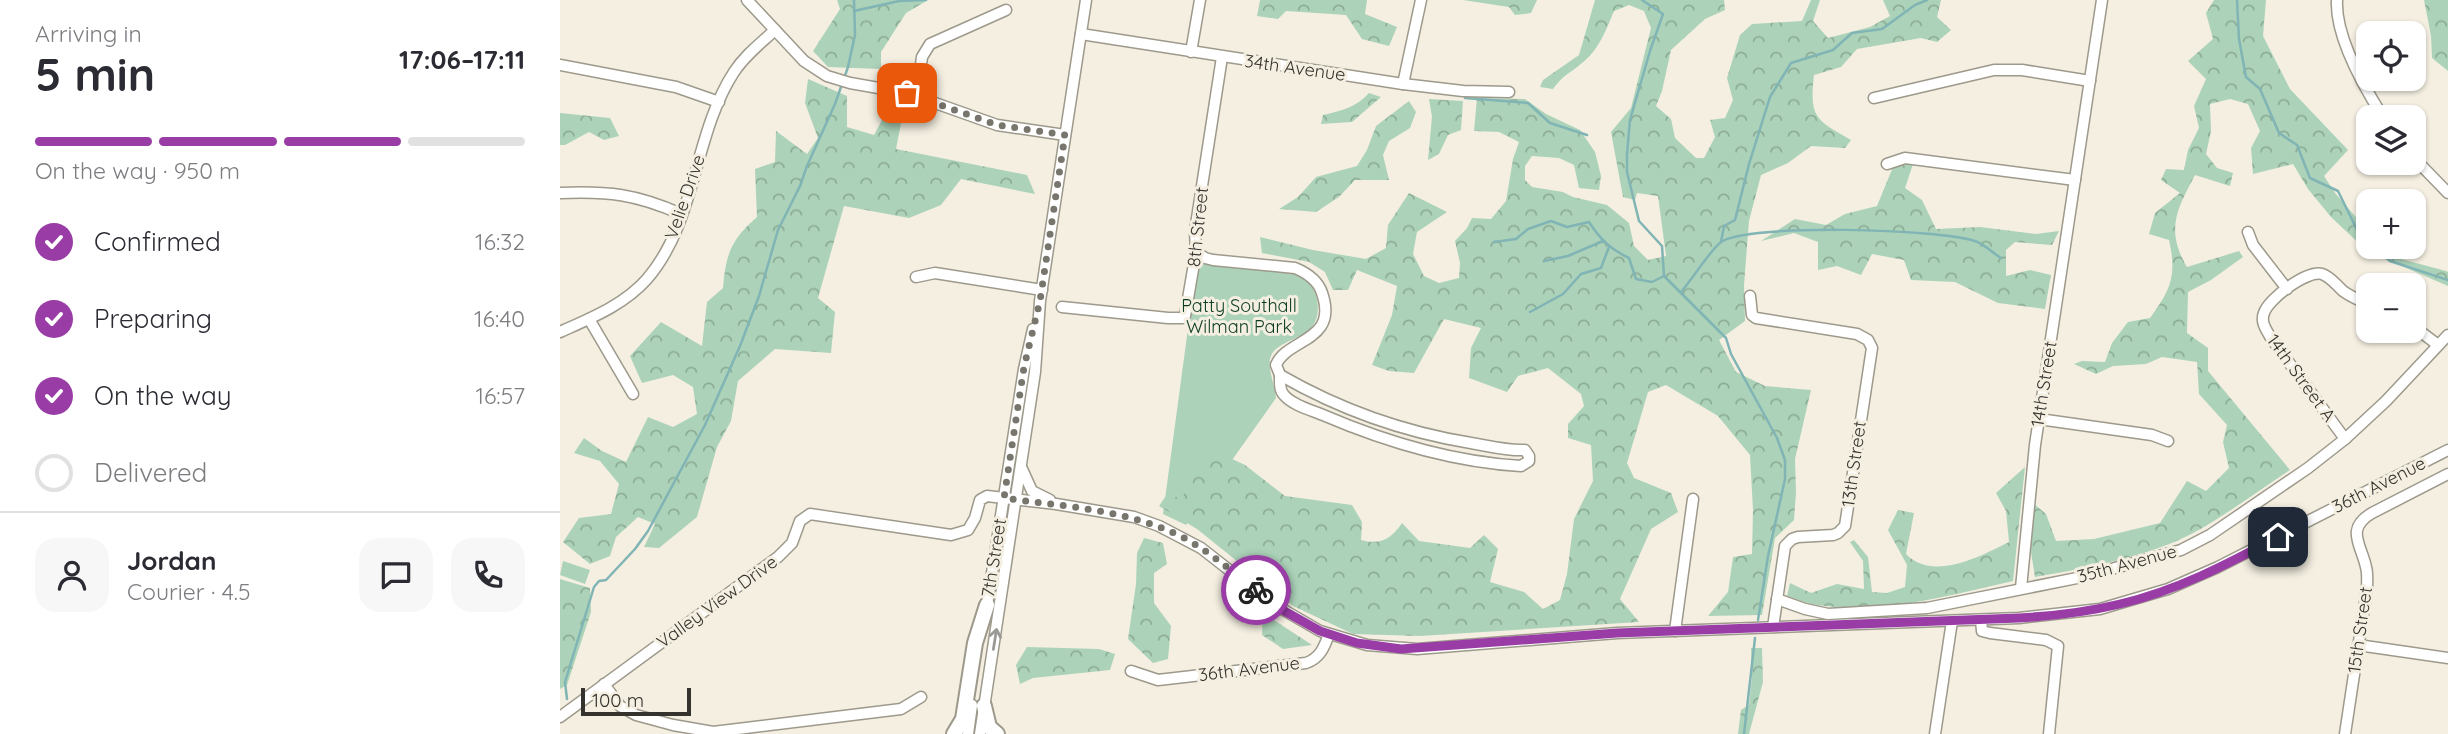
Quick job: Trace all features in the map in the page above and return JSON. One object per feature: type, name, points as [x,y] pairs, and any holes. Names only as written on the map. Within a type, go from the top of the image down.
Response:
[{"type":"highway","points":[[954,734],[962,719],[975,643],[987,605]]},
{"type":"highway","points":[[984,706],[989,727],[997,734]]},
{"type":"street","points":[[747,0],[804,61],[827,76],[916,95],[997,125],[1065,135]]},
{"type":"street","name":"7th Street","points":[[968,734],[1024,367],[1042,290],[1086,0]]},
{"type":"street","points":[[1191,52],[1200,0]]},
{"type":"street","points":[[1403,84],[1421,0]]},
{"type":"street","name":"14th Street","points":[[2021,589],[2039,419],[2102,0]]},
{"type":"street","points":[[2337,0],[2343,33],[2363,83],[2376,105]]},
{"type":"street","points":[[916,95],[922,58],[930,44],[1006,10]]},
{"type":"street","name":"Velie Drive","points":[[560,332],[620,302],[645,281],[664,255],[681,214],[719,102],[737,66],[775,30]]},
{"type":"street","name":"34th Avenue","points":[[1081,34],[1403,84],[1463,91],[1509,92]]},
{"type":"street","name":"8th Street","points":[[1062,307],[1182,318],[1188,309],[1196,252],[1195,231],[1222,57]]},
{"type":"street","points":[[560,65],[667,84],[719,102]]},
{"type":"street","points":[[1874,98],[1994,69],[2022,70],[2090,81]]},
{"type":"street","points":[[1887,164],[1905,158],[2075,180]]},
{"type":"street","points":[[2426,170],[2448,193]]},
{"type":"street","points":[[560,193],[626,194],[681,214]]},
{"type":"street","points":[[2248,232],[2253,244],[2287,289],[2309,275],[2323,274],[2356,299]]},
{"type":"street","points":[[1196,252],[1213,260],[1295,268],[1303,271],[1318,284],[1325,305],[1322,322],[1307,340],[1280,356],[1276,365],[1281,390],[1289,399],[1344,424],[1423,450],[1464,459],[1521,466],[1529,461],[1525,450],[1442,439],[1396,426],[1307,391],[1280,375]]},
{"type":"street","points":[[916,277],[935,273],[1042,290]]},
{"type":"street","name":"14th Street A","points":[[2287,289],[2268,306],[2263,315],[2265,327],[2345,439]]},
{"type":"street","name":"13th Street","points":[[1750,296],[1752,315],[1762,321],[1857,334],[1868,340],[1871,354],[1845,527],[1833,535],[1793,539],[1785,546],[1773,627]]},
{"type":"street","name":"7th Street","points":[[980,734],[1035,372],[1040,301]]},
{"type":"street","points":[[589,319],[633,394]]},
{"type":"street","name":"35th Avenue","points":[[1777,599],[1817,612],[1851,613],[1927,608],[2082,577],[2181,550],[2210,534],[2308,468],[2345,439],[2386,401],[2448,335]]},
{"type":"street","points":[[2426,336],[2438,345]]},
{"type":"street","points":[[2039,419],[2151,435],[2168,441]]},
{"type":"street","points":[[1385,439],[1396,438],[1400,431],[1396,426]]},
{"type":"street","name":"36th Avenue","points":[[1131,671],[1158,680],[1306,663],[1321,652],[1329,635],[1367,645],[1401,649],[1574,635],[2035,617],[2100,609],[2168,589],[2257,549],[2448,450]]},
{"type":"street","points":[[1021,467],[1032,491],[1056,504]]},
{"type":"street","name":"36th Avenue","points":[[2358,527],[2364,518],[2372,513],[2448,474]]},
{"type":"street","name":"Valley View Drive","points":[[560,717],[778,557],[792,542],[800,521],[805,516],[816,513],[957,535],[968,530],[972,524],[982,497],[1004,498]]},
{"type":"street","points":[[1004,498],[1134,517],[1177,535],[1201,548],[1286,612],[1329,635]]},
{"type":"street","points":[[1675,631],[1693,499]]},
{"type":"street","name":"15th Street","points":[[2345,734],[2367,589],[2367,571],[2357,540],[2358,527]]},
{"type":"street","points":[[1981,620],[1982,631],[2055,643],[2058,646],[2049,734]]},
{"type":"street","points":[[1935,734],[1952,621]]},
{"type":"street","points":[[2358,645],[2448,658]]},
{"type":"street","points":[[604,684],[620,706],[636,715],[713,732],[901,709],[921,697]]},
{"type":"green space","points":[[837,0],[928,0],[906,13],[881,52],[881,69],[828,67],[813,51],[840,9]]},
{"type":"green space","points":[[1260,0],[1367,0],[1365,14],[1397,27],[1389,46],[1362,39],[1346,15],[1286,11],[1278,19],[1257,16]]},
{"type":"green space","points":[[1463,0],[1537,0],[1531,13],[1515,15],[1509,7]]},
{"type":"green space","points":[[1595,0],[1724,0],[1725,10],[1705,19],[1671,50],[1656,106],[1671,119],[1675,138],[1696,158],[1704,158],[1715,137],[1710,120],[1725,118],[1733,100],[1727,78],[1740,35],[1752,24],[1802,21],[1811,0],[1820,0],[1813,21],[1828,38],[1870,27],[1890,16],[1883,0],[1941,0],[1937,17],[1951,30],[1937,42],[1921,38],[1857,49],[1841,67],[1814,75],[1813,100],[1817,116],[1851,140],[1845,148],[1811,146],[1788,163],[1761,175],[1749,221],[1744,285],[1745,321],[1719,340],[1736,372],[1765,386],[1811,390],[1795,459],[1794,520],[1775,538],[1762,615],[1708,616],[1728,592],[1733,557],[1752,554],[1750,455],[1718,416],[1666,385],[1648,392],[1627,463],[1634,478],[1671,493],[1678,512],[1651,529],[1620,599],[1639,622],[1420,636],[1353,634],[1293,606],[1197,529],[1159,506],[1168,493],[1181,499],[1211,449],[1245,465],[1285,496],[1352,505],[1362,522],[1361,540],[1384,540],[1402,523],[1419,541],[1470,548],[1484,535],[1498,549],[1490,582],[1524,592],[1543,609],[1560,600],[1567,574],[1574,519],[1593,481],[1591,445],[1568,438],[1568,424],[1584,406],[1581,394],[1548,368],[1518,376],[1507,392],[1469,378],[1471,348],[1481,328],[1444,319],[1414,373],[1389,371],[1372,365],[1392,315],[1397,286],[1357,270],[1348,290],[1333,290],[1325,272],[1309,262],[1262,253],[1260,237],[1366,259],[1386,248],[1388,225],[1409,193],[1447,212],[1417,232],[1413,254],[1424,276],[1439,283],[1459,278],[1460,263],[1455,241],[1472,218],[1491,219],[1506,201],[1513,159],[1519,142],[1499,132],[1474,131],[1477,98],[1525,99],[1546,114],[1580,130],[1595,152],[1601,176],[1599,190],[1579,188],[1574,165],[1559,158],[1532,156],[1525,166],[1525,180],[1532,187],[1563,192],[1607,205],[1629,223],[1634,246],[1648,260],[1666,256],[1658,196],[1637,193],[1635,200],[1623,197],[1611,132],[1631,108],[1651,28],[1644,11],[1629,5],[1614,11],[1601,39],[1588,58],[1553,89],[1540,87],[1543,80],[1579,55]]},
{"type":"green space","points":[[2214,0],[2266,0],[2263,36],[2290,89],[2348,150],[2324,176],[2356,217],[2356,241],[2331,217],[2308,189],[2293,164],[2253,174],[2251,148],[2260,131],[2248,104],[2230,99],[2210,104],[2211,131],[2206,154],[2217,168],[2233,173],[2230,186],[2195,175],[2176,220],[2176,242],[2187,267],[2239,251],[2243,257],[2211,280],[2188,292],[2187,333],[2208,348],[2208,371],[2290,470],[2219,518],[2177,541],[2117,560],[2035,577],[2031,552],[2033,503],[2046,514],[2056,541],[2094,539],[2160,523],[2187,481],[2206,491],[2229,468],[2223,442],[2227,425],[2199,394],[2197,362],[2162,357],[2146,364],[2113,366],[2096,374],[2074,364],[2082,361],[2105,362],[2112,343],[2128,322],[2150,318],[2167,290],[2172,273],[2169,240],[2149,234],[2155,213],[2180,193],[2161,180],[2166,169],[2184,170],[2188,150],[2199,128],[2194,106],[2206,79],[2188,61],[2213,39],[2206,13]]},
{"type":"green space","points":[[2424,0],[2448,0],[2448,71],[2432,58]]},
{"type":"green space","points":[[808,79],[847,96],[847,127],[874,135],[890,105],[904,108],[896,149],[1027,175],[1035,194],[961,179],[941,205],[909,218],[844,206],[818,298],[835,312],[831,353],[775,349],[738,381],[731,421],[717,447],[697,517],[659,548],[644,547],[655,524],[638,517],[616,537],[610,556],[590,564],[563,542],[579,518],[611,514],[619,484],[600,461],[574,453],[584,438],[602,451],[626,462],[648,417],[673,427],[697,414],[693,387],[673,375],[642,383],[630,356],[661,322],[702,346],[707,302],[723,288],[731,248],[757,217],[755,169],[775,162],[776,131],[807,154],[818,138],[805,103]]},
{"type":"green space","points":[[1369,93],[1381,97],[1352,122],[1321,124],[1323,115],[1354,105]]},
{"type":"green space","points":[[1429,99],[1463,101],[1461,130],[1448,135],[1439,154],[1428,160],[1432,117]]},
{"type":"green space","points":[[1409,101],[1416,112],[1410,128],[1389,141],[1383,155],[1389,180],[1355,180],[1339,197],[1316,212],[1279,209],[1298,197],[1316,177],[1357,166],[1367,150],[1376,126]]},
{"type":"green space","points":[[560,113],[610,118],[619,136],[604,140],[589,132],[560,145]]},
{"type":"green space","points":[[1914,161],[1905,188],[1922,200],[1936,229],[1980,227],[2036,234],[2059,231],[2052,245],[2015,242],[2006,250],[2006,276],[2030,270],[2051,275],[2045,309],[1998,303],[1955,282],[1911,280],[1904,260],[1872,254],[1861,275],[1837,266],[1818,270],[1818,242],[1794,233],[1761,241],[1795,219],[1826,225],[1845,214],[1877,206],[1893,167]]},
{"type":"green space","points":[[2386,259],[2401,259],[2446,271],[2448,286],[2426,276],[2426,273],[2418,273]]},
{"type":"green space","name":"Patty Southall Wilman Park","points":[[1200,262],[1296,275],[1314,289],[1318,313],[1314,324],[1307,331],[1274,351],[1270,363],[1276,398],[1186,525],[1163,514],[1189,321]]},
{"type":"green space","points":[[2025,467],[2013,581],[1916,602],[1867,607],[1814,604],[1787,596],[1790,583],[1811,593],[1837,584],[1864,589],[1863,561],[1850,542],[1854,540],[1868,557],[1872,592],[1887,593],[1905,587],[1907,565],[1888,530],[1898,510],[1914,513],[1906,554],[1917,562],[1930,566],[1957,564],[2009,542],[2006,511],[1996,493]]},
{"type":"green space","points":[[1144,538],[1163,543],[1167,564],[1154,573],[1154,603],[1171,626],[1168,659],[1153,663],[1128,639],[1136,584],[1137,553]]},
{"type":"green space","points":[[563,561],[590,570],[585,584],[560,575]]},
{"type":"green space","points":[[560,579],[590,588],[591,612],[567,685],[560,689]]},
{"type":"green space","points":[[1263,613],[1312,645],[1283,649],[1262,635]]},
{"type":"green space","points":[[1027,647],[1099,649],[1115,654],[1110,670],[1033,678],[1020,684],[1016,665]]},
{"type":"green space","points":[[1751,648],[1762,648],[1763,682],[1749,734],[1738,734],[1741,710],[1749,705]]},
{"type":"waterway","points":[[567,699],[565,682],[594,587],[599,581],[606,580],[648,531],[705,425],[740,346],[759,296],[778,230],[800,186],[848,67],[855,35],[854,0]]},
{"type":"waterway","points":[[854,11],[899,1],[926,0]]},
{"type":"waterway","points":[[1642,0],[1663,14],[1630,120],[1627,172],[1639,221],[1662,246],[1664,276],[1726,338],[1731,354],[1777,438],[1785,460],[1785,479],[1768,556],[1758,620]]},
{"type":"waterway","points":[[1721,242],[1724,226],[1735,220],[1770,97],[1791,63],[1833,50],[1852,33],[1882,29],[1915,5],[1927,0]]},
{"type":"waterway","points":[[2237,0],[2239,39],[2246,77],[2260,89],[2279,133],[2297,145],[2310,178],[2338,191],[2356,228]]},
{"type":"waterway","points":[[1465,98],[1528,103],[1550,123],[1587,135]]},
{"type":"waterway","points":[[1494,242],[1516,239],[1528,229],[1551,221],[1567,227],[1589,222],[1606,243],[1629,258],[1636,279],[1652,282],[1664,276]]},
{"type":"waterway","points":[[1681,292],[1721,242],[1738,236],[1767,232],[1845,230],[1925,233],[1975,241],[2001,258]]},
{"type":"waterway","points":[[1544,261],[1568,256],[1603,241]]},
{"type":"waterway","points":[[1530,312],[1563,294],[1581,274],[1601,268],[1609,247]]},
{"type":"waterway","points":[[2388,259],[2448,280]]},
{"type":"waterway","points":[[1744,734],[1755,638]]},
{"type":"way so far","points":[[907,93],[997,125],[1065,135],[1040,301],[1024,367],[1004,498],[1117,513],[1159,526],[1201,548],[1256,590]]},
{"type":"route","points":[[1256,590],[1270,602],[1320,631],[1357,643],[1401,649],[1574,635],[2019,618],[2083,612],[2140,599],[2200,576],[2278,537]]}]
